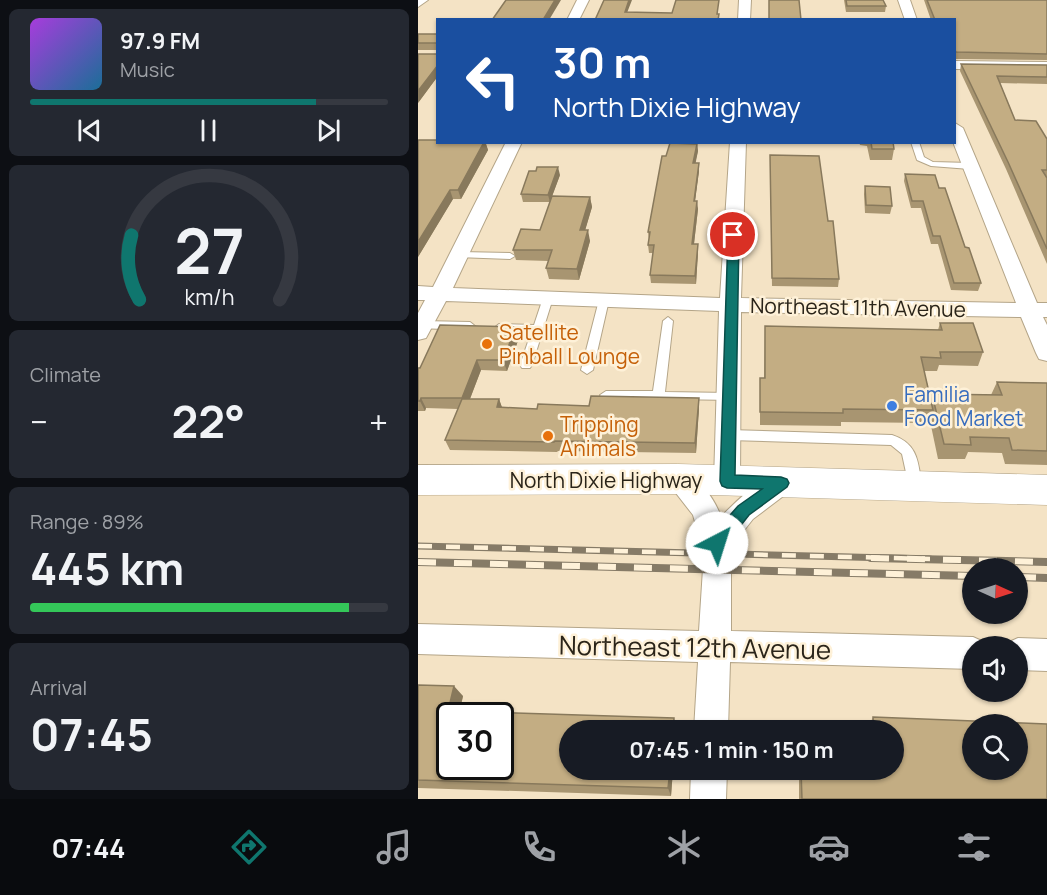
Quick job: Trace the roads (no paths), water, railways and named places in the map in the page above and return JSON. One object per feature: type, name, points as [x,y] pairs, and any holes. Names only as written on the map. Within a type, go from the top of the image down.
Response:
[{"type":"main road","name":"North Dixie Highway","points":[[418,480],[678,479],[1046,490]]},
{"type":"street","points":[[418,4],[422,0]]},
{"type":"street","points":[[574,18],[583,0]]},
{"type":"street","points":[[744,18],[745,0]]},
{"type":"street","points":[[904,0],[910,18]]},
{"type":"street","points":[[956,65],[1046,66]]},
{"type":"street","points":[[956,131],[970,166],[1037,309],[1046,353]]},
{"type":"street","points":[[420,329],[428,293],[460,255],[513,144]]},
{"type":"street","points":[[727,481],[730,305],[738,144]]},
{"type":"street","name":"Northeast 11th Avenue","points":[[428,293],[730,305],[1037,309]]},
{"type":"street","points":[[678,479],[705,510],[717,543],[711,720]]},
{"type":"street","points":[[717,543],[743,511],[781,483]]},
{"type":"street","name":"Northeast 12th Avenue","points":[[418,639],[962,653]]},
{"type":"street","points":[[1028,654],[1046,655]]},
{"type":"street","points":[[708,799],[709,780]]},
{"type":"lane","points":[[916,144],[920,158],[931,165],[970,166]]},
{"type":"lane","points":[[460,255],[510,256]]},
{"type":"lane","points":[[526,365],[548,298]]},
{"type":"lane","points":[[587,370],[604,300]]},
{"type":"lane","points":[[658,396],[668,321]]},
{"type":"lane","points":[[420,329],[485,327],[537,329]]},
{"type":"lane","points":[[606,395],[730,397]]},
{"type":"lane","points":[[729,435],[902,442],[908,449],[915,487]]},
{"type":"railway","points":[[418,546],[930,559]]},
{"type":"railway","points":[[871,558],[1047,562]]},
{"type":"railway","points":[[418,562],[962,576]]},
{"type":"railway","points":[[1028,577],[1047,578]]},
{"type":"place","name":"Satellite Pinball Lounge","points":[[487,344]]},
{"type":"place","name":"Familia Food Market","points":[[892,406]]},
{"type":"place","name":"Tripping Animals","points":[[548,436]]}]
